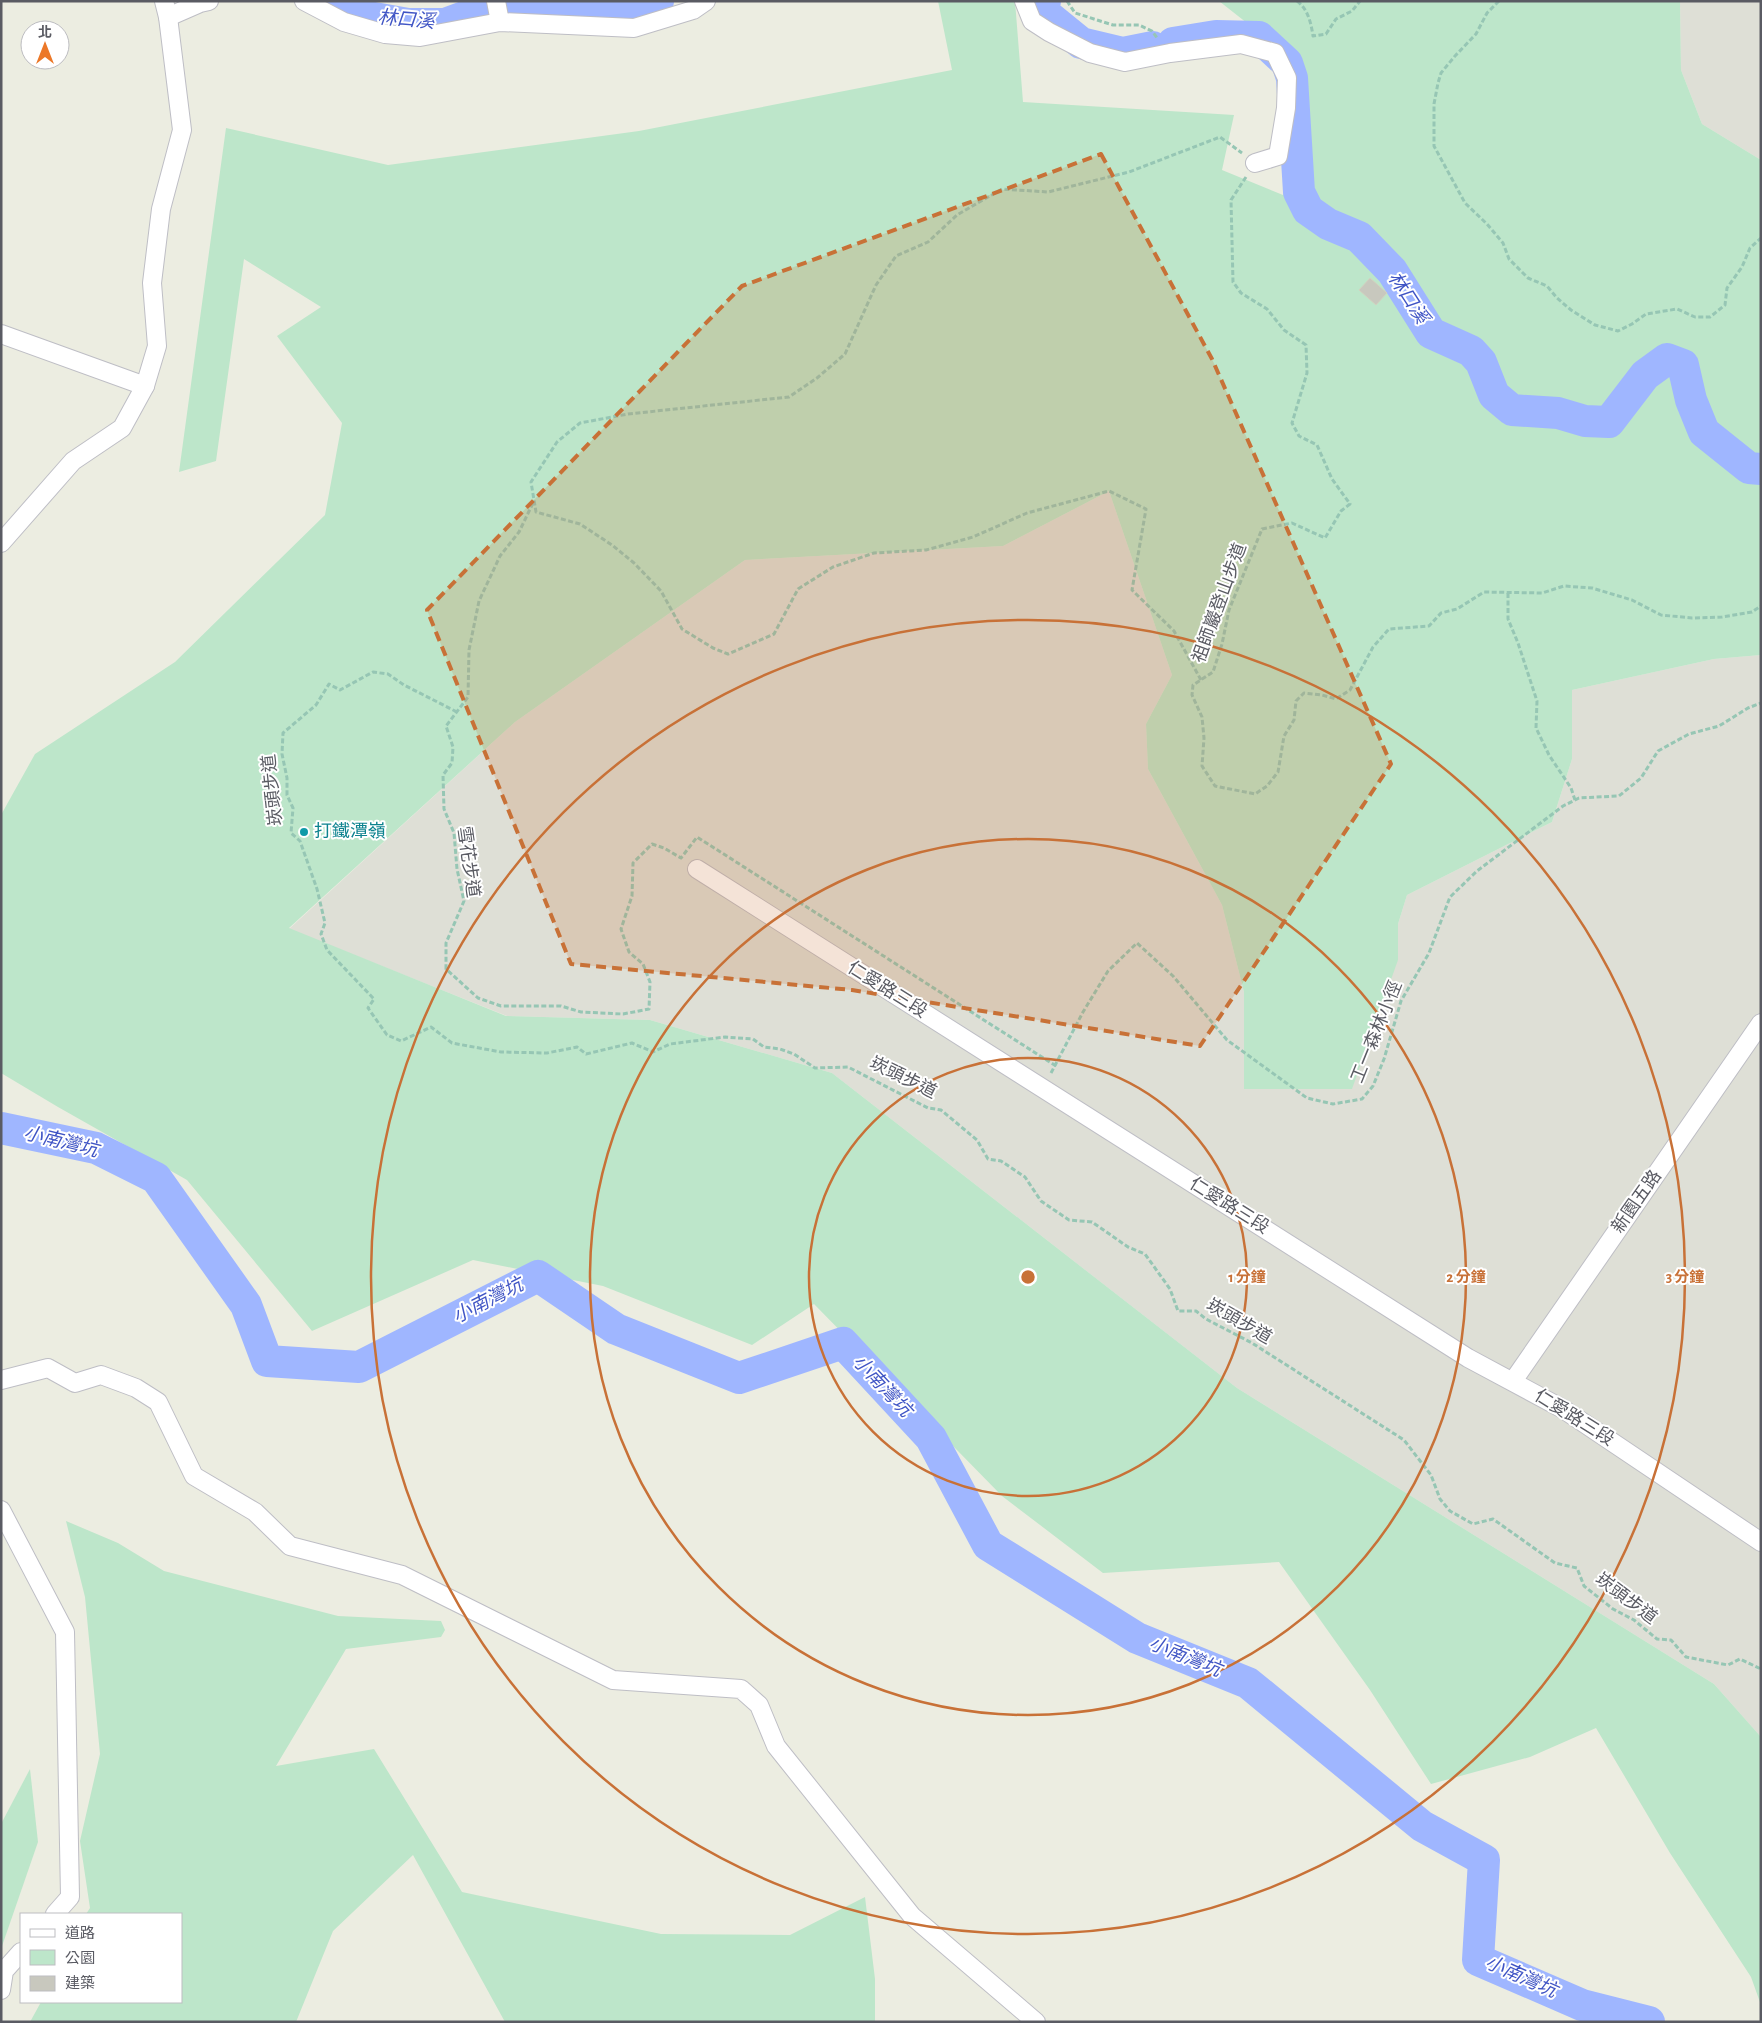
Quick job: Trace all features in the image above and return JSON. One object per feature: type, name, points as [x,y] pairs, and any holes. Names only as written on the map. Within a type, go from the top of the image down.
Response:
[{"type":"street","points":[[1,543],[73,461],[122,428],[145,386],[157,346],[152,283],[161,209],[182,130],[166,9],[209,1]]},
{"type":"street","points":[[304,1],[344,22],[385,34],[420,37],[500,22],[634,28],[694,10],[706,1]]},
{"type":"street","points":[[496,1],[500,22]]},
{"type":"street","points":[[1024,1],[1032,21],[1090,53],[1125,62],[1170,53],[1241,44],[1274,53],[1287,78],[1286,108],[1278,156],[1256,163]]},
{"type":"street","points":[[1,334],[145,386]]},
{"type":"street","name":"仁愛路三段","points":[[697,870],[1468,1358],[1562,1409],[1761,1542]]},
{"type":"street","name":"新園五路","points":[[1513,1381],[1761,1023]]},
{"type":"street","points":[[1,1380],[48,1368],[75,1383],[101,1375],[136,1388],[158,1402],[194,1476],[255,1512],[290,1546],[402,1575],[613,1680],[741,1689],[759,1705],[776,1746],[912,1916],[1036,2022]]},
{"type":"street","points":[[1,1510],[65,1632],[70,1898],[56,1913]]},
{"type":"street","points":[[1,1990],[4,1971],[20,1953]]},
{"type":"path","points":[[1067,1],[1075,13],[1113,25],[1139,25],[1152,31],[1170,53]]},
{"type":"path","points":[[1297,1],[1301,4],[1310,20],[1313,36],[1326,34],[1336,19],[1352,11],[1360,1]]},
{"type":"path","points":[[1498,1],[1487,13],[1476,34],[1441,73],[1434,104],[1434,146],[1465,203],[1504,243],[1509,259],[1528,278],[1546,286],[1571,310],[1595,325],[1618,331],[1646,314],[1677,309],[1695,317],[1710,317],[1725,305],[1727,288],[1742,267],[1750,248],[1761,238]]},
{"type":"path","points":[[1200,680],[1174,631],[1132,590],[1146,509],[1109,491],[1026,514],[973,537],[926,550],[874,553],[833,567],[798,589],[774,634],[728,654],[713,648],[682,629],[661,591],[634,563],[619,551],[580,524],[536,512],[531,482],[557,442],[580,423],[628,414],[789,397],[818,378],[844,354],[876,285],[896,256],[928,242],[957,215],[1002,189],[1048,192],[1129,172],[1220,137],[1256,163]]},
{"type":"path","name":"祖師巖登山步道","points":[[1256,163],[1231,200],[1232,282],[1241,293],[1267,309],[1284,330],[1306,345],[1307,373],[1292,423],[1299,436],[1317,445],[1332,479],[1350,504],[1341,511],[1325,538],[1292,524],[1262,529],[1229,610],[1222,644],[1213,672],[1193,685],[1192,695],[1202,717],[1204,738],[1202,766],[1215,786],[1255,794],[1267,786],[1278,772],[1284,736],[1294,720],[1296,701],[1304,693],[1336,699],[1350,690],[1372,647],[1389,629],[1429,626],[1441,613],[1457,609],[1484,592],[1542,594],[1564,586],[1592,588],[1632,600],[1661,615],[1692,618],[1752,612],[1761,606]]},
{"type":"path","name":"雪花步道","points":[[534,502],[519,532],[500,556],[479,601],[469,650],[468,697],[446,726],[454,747],[452,763],[443,775],[444,809],[454,833],[457,869],[464,901],[446,944],[446,969],[478,998],[501,1006],[561,1006],[581,1012],[622,1014],[649,1009],[650,982],[643,964],[629,952],[621,929],[632,896],[633,863],[652,844],[664,848],[681,858],[697,837],[1056,1066]]},
{"type":"path","points":[[1508,594],[1508,619],[1537,701],[1536,728],[1549,755],[1571,788],[1575,800]]},
{"type":"path","name":"崁頭步道","points":[[456,712],[404,685],[388,674],[373,672],[340,690],[329,684],[316,705],[282,733],[282,754],[287,778],[287,795],[293,808],[291,833],[300,841],[316,889],[325,923],[321,934],[327,950],[374,999],[368,1008],[387,1035],[401,1041],[431,1027],[452,1043],[501,1052],[547,1053],[577,1047],[586,1054],[632,1043],[653,1052],[670,1044],[725,1037],[753,1039],[764,1048],[780,1049],[794,1054],[815,1068],[848,1066],[928,1108],[942,1110],[977,1140],[988,1159],[1001,1161],[1025,1177],[1042,1201],[1069,1220],[1092,1222],[1128,1247],[1145,1254],[1170,1288],[1178,1311],[1196,1311],[1206,1320],[1252,1343],[1404,1440],[1431,1475],[1440,1499],[1450,1511],[1473,1524],[1493,1519],[1555,1563],[1578,1568],[1584,1586],[1613,1609],[1634,1620],[1657,1639],[1670,1640],[1686,1657],[1728,1664],[1740,1659],[1761,1669]]},
{"type":"path","name":"工一森林小徑","points":[[1042,1088],[1056,1066],[1083,1012],[1108,971],[1137,943],[1173,976],[1227,1040],[1307,1098],[1333,1104],[1362,1099],[1373,1086],[1390,1042],[1401,1001],[1429,952],[1450,897],[1477,871],[1563,806],[1579,798],[1619,796],[1641,778],[1658,751],[1689,734],[1719,726],[1748,708],[1761,703]]},
{"type":"highlighted area","points":[[1101,154],[1212,359],[1391,764],[1200,1046],[852,990],[571,964],[427,610],[742,286]]},
{"type":"shaded area","points":[[1680,1],[1761,1],[1761,160],[1702,124],[1681,70]]},
{"type":"shaded area","points":[[1109,491],[1172,675],[1146,724],[1148,769],[1222,905],[1244,992],[1244,1089],[1398,960],[1398,924],[1407,895],[1552,822],[1572,759],[1572,690],[1714,659],[1761,655],[1761,1737],[1714,1684],[1237,1388],[832,1073],[650,1020],[507,1016],[289,929],[515,722],[745,560],[1003,546]]},
{"type":"green space","points":[[938,1],[1015,1],[1023,102],[1234,115],[1222,170],[1283,195],[1303,67],[1219,1],[1680,1],[1681,70],[1702,124],[1761,160],[1761,655],[1714,659],[1572,690],[1572,759],[1552,822],[1407,895],[1398,924],[1398,960],[1352,1089],[1244,1089],[1244,992],[1222,905],[1148,769],[1146,724],[1172,675],[1109,491],[1003,546],[745,560],[515,722],[289,928],[506,1016],[650,1020],[832,1073],[1237,1388],[1714,1684],[1761,1737],[1761,2005],[1751,1977],[1670,1853],[1596,1728],[1530,1757],[1431,1784],[1370,1690],[1279,1562],[1103,1573],[1002,1496],[814,1304],[752,1345],[603,1286],[473,1260],[312,1331],[187,1180],[1,1073],[1,815],[35,754],[175,662],[325,515],[342,423],[277,336],[321,307],[244,259],[216,461],[179,472],[226,128],[388,165],[639,131],[952,70]]},
{"type":"green space","points":[[66,1521],[118,1543],[164,1571],[338,1616],[441,1621],[445,1630],[441,1637],[346,1649],[276,1766],[374,1749],[462,1892],[661,1934],[790,1935],[865,1897],[875,1979],[875,2022],[505,2022],[413,1855],[333,1931],[296,2022],[30,2022],[40,2003],[182,2003],[182,1913],[87,1913],[90,1908],[80,1841],[100,1754],[85,1597]]},
{"type":"green space","points":[[30,1769],[38,1842],[1,1949],[1,1824]]},
{"type":"building","points":[[1370,278],[1387,293],[1376,305],[1359,290]]},
{"type":"waterway","name":"林口溪","points":[[330,1],[363,16],[408,24],[445,24],[491,7],[630,17],[658,1]]},
{"type":"waterway","name":"林口溪","points":[[1045,1],[1043,12],[1081,43],[1123,53],[1153,47]]},
{"type":"waterway","name":"林口溪","points":[[1173,43],[1216,36],[1259,37],[1287,63],[1292,78],[1299,192],[1308,210],[1328,224],[1359,237],[1392,271],[1431,333],[1471,351],[1481,362],[1494,395],[1512,410],[1558,413],[1585,421],[1609,422],[1645,375],[1667,359],[1683,365],[1691,400],[1704,432],[1749,468],[1761,469]]},
{"type":"waterway","name":"小南灣坑","points":[[1,1128],[96,1148],[156,1178],[246,1305],[267,1361],[359,1367],[538,1276],[616,1329],[739,1378],[843,1343],[931,1438],[988,1545],[1137,1638],[1248,1683],[1422,1826],[1484,1860],[1478,1960],[1582,2005],[1649,2022]]},
{"type":"place","name":"打鐵潭嶺","points":[[304,832]]}]
